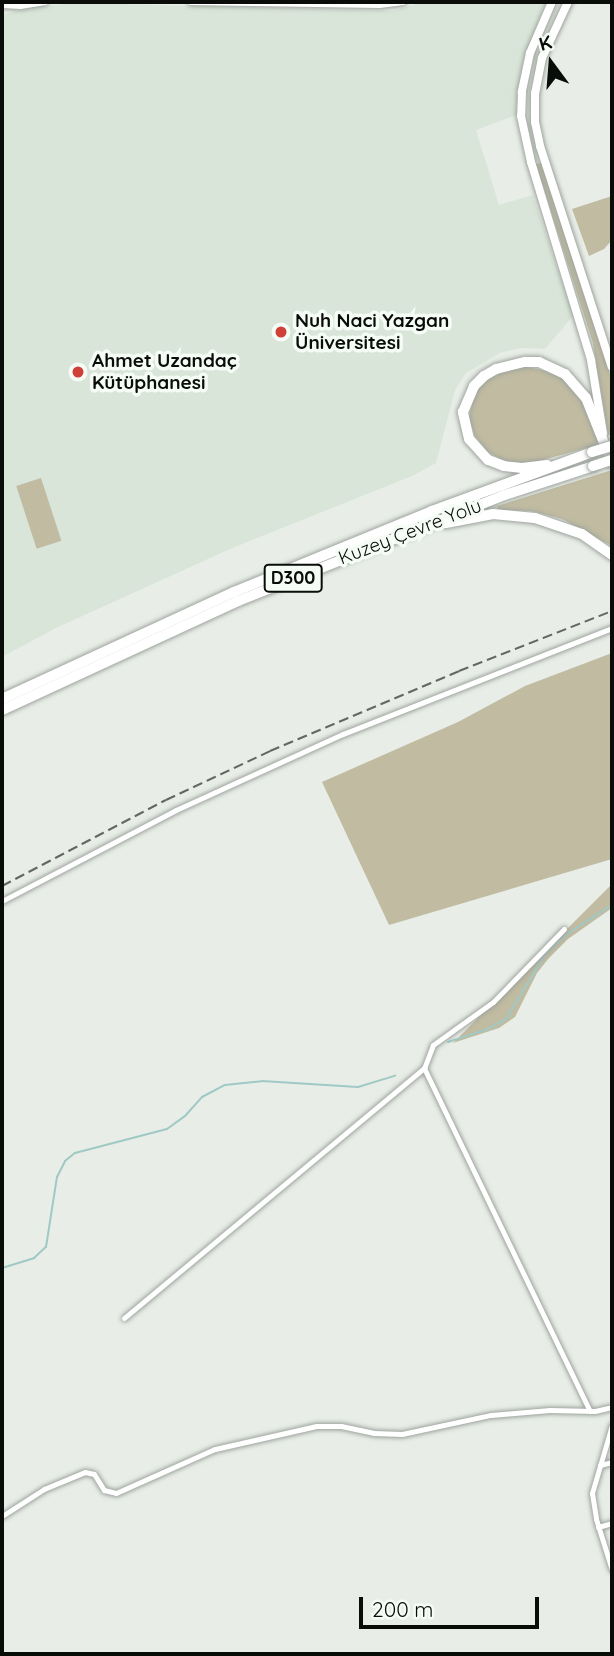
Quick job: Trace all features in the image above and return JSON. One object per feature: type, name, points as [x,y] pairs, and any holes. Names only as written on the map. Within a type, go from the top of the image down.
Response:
[{"type":"highway","points":[[592,452],[522,468],[488,460],[469,439],[463,412],[466,399],[474,386],[496,369],[525,362],[539,362],[559,370],[577,385],[604,436],[612,461]]},
{"type":"highway","name":"D300","points":[[592,452],[612,446]]},
{"type":"highway","name":"Kuzey Çevre Yolu","points":[[2,699],[234,592],[383,530],[592,452]]},
{"type":"highway","name":"Kuzey Çevre Yolu","points":[[2,710],[153,638],[342,558],[505,495],[612,461]]},
{"type":"highway","points":[[342,558],[443,524],[493,514],[535,518],[567,527],[612,555]]},
{"type":"street","points":[[9,2],[2,5],[20,6],[45,2]]},
{"type":"street","points":[[190,2],[379,5],[402,2]]},
{"type":"street","points":[[552,2],[530,53],[523,83],[522,116],[531,162],[591,360],[604,436]]},
{"type":"street","points":[[569,2],[542,58],[535,93],[535,122],[540,146],[612,367]]},
{"type":"street","points":[[2,901],[176,810],[318,744],[490,673],[612,628]]},
{"type":"street","points":[[124,1318],[424,1068],[433,1045],[493,1002],[564,929]]},
{"type":"street","points":[[424,1068],[590,1411]]},
{"type":"street","points":[[2,1516],[44,1489],[85,1472],[94,1474],[104,1490],[116,1493],[215,1449],[316,1426],[341,1426],[392,1435],[511,1412],[590,1411],[612,1407]]},
{"type":"street","points":[[612,1425],[592,1493],[598,1527],[612,1570]]},
{"type":"street","points":[[600,1465],[612,1462]]},
{"type":"street","points":[[598,1527],[612,1523]]},
{"type":"shaded area","name":"Nuh Naci Yazgan Üniversitesi","points":[[423,2],[546,2],[523,59],[517,115],[476,130],[499,205],[533,195],[573,316],[545,349],[521,348],[500,353],[466,373],[455,390],[436,463],[412,476],[230,549],[56,628],[2,657],[2,15],[33,7],[77,3],[392,11]]},
{"type":"shaded area","points":[[541,163],[612,380],[612,434],[608,435],[593,343],[536,164]]},
{"type":"shaded area","points":[[612,196],[612,240],[604,249],[589,256],[572,209]]},
{"type":"shaded area","points":[[524,366],[559,374],[578,391],[601,444],[528,464],[504,462],[487,451],[475,436],[469,418],[475,391],[489,377]]},
{"type":"shaded area","points":[[612,470],[612,546],[562,519],[531,511],[498,510],[497,506]]},
{"type":"shaded area","points":[[41,478],[61,541],[37,549],[16,486]]},
{"type":"shaded area","points":[[612,653],[612,859],[389,925],[322,782],[458,722],[525,686]]},
{"type":"shaded area","points":[[612,884],[612,908],[568,939],[549,958],[537,973],[515,1017],[499,1028],[453,1043]]},
{"type":"waterway","points":[[448,1042],[486,1030],[506,1019],[546,953],[567,934],[612,905]]},
{"type":"waterway","points":[[2,1268],[34,1258],[46,1247],[57,1177],[65,1161],[75,1153],[167,1129],[185,1116],[202,1097],[225,1085],[262,1081],[358,1087],[395,1076]]},
{"type":"railway","points":[[2,886],[166,800],[270,751],[459,671],[612,611]]},
{"type":"place","name":"Nuh Naci Yazgan Üniversitesi","points":[[281,332]]},
{"type":"place","name":"Ahmet Uzandaç Kütüphanesi","points":[[78,372]]}]
